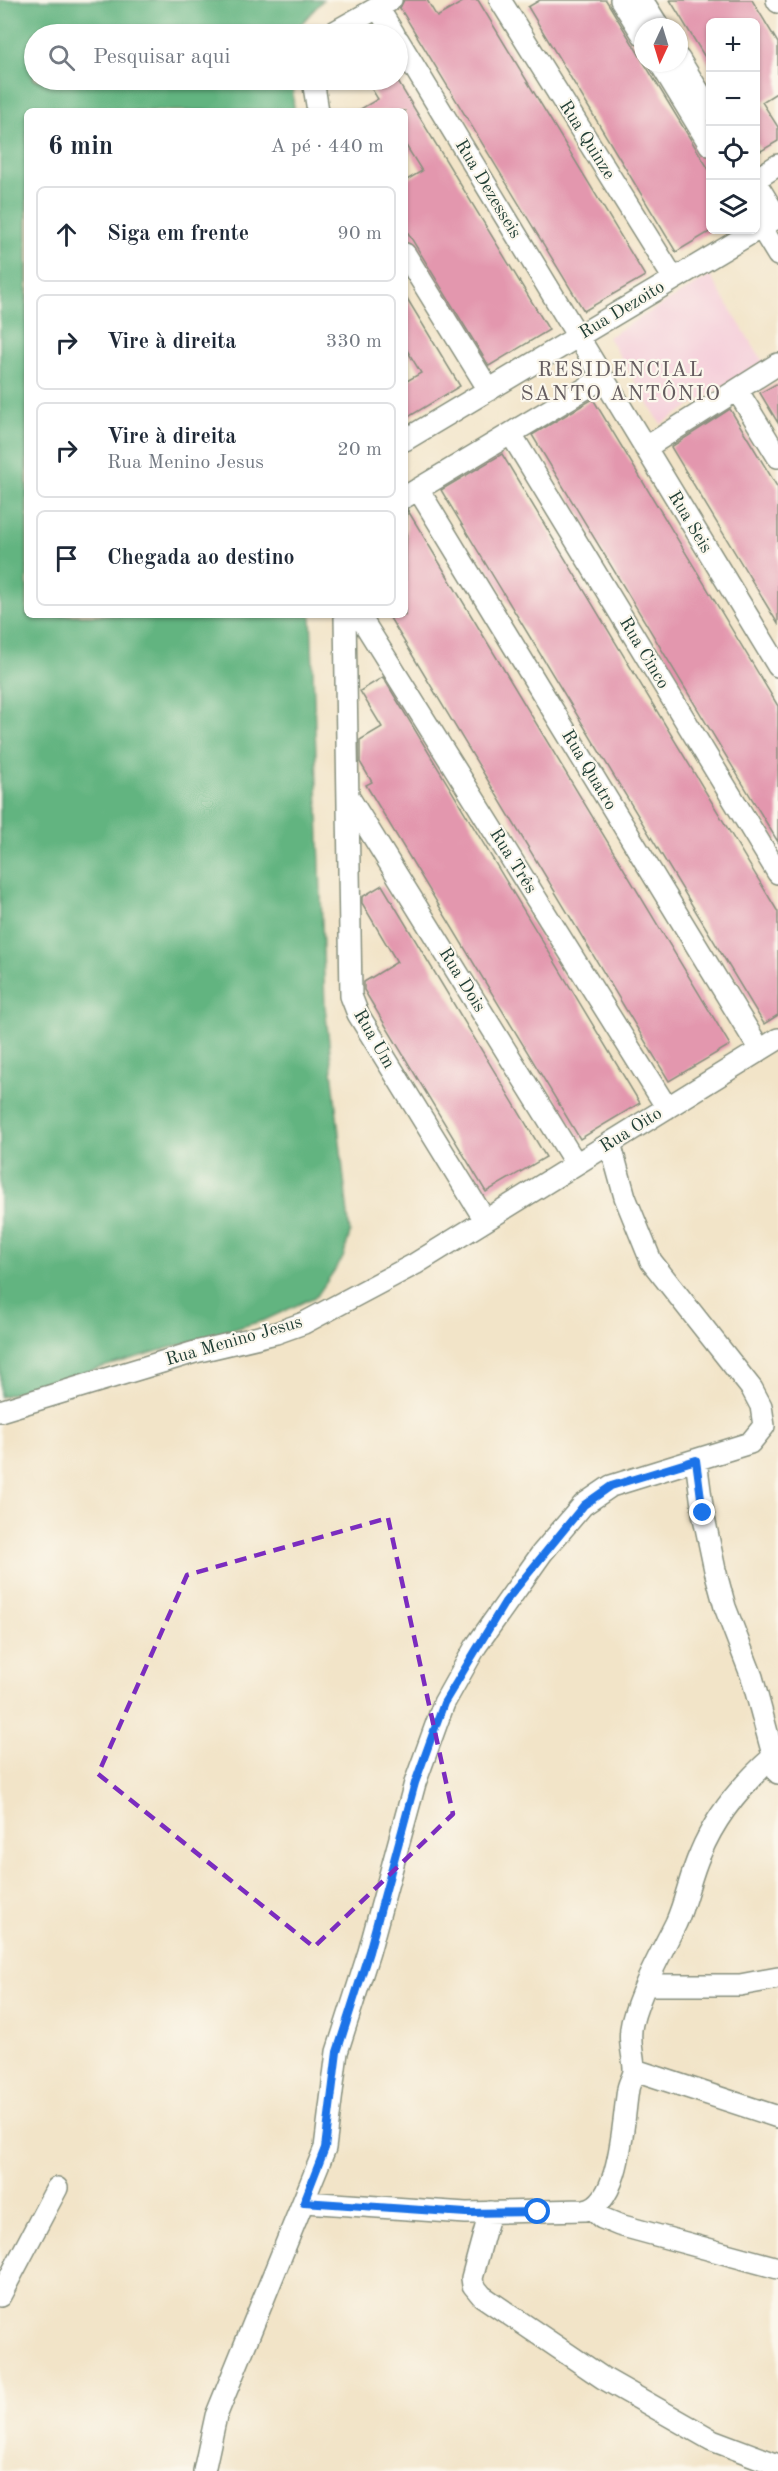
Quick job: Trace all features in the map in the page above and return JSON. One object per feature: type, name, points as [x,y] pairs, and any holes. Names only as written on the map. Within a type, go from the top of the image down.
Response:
[{"type":"street","name":"Rua Quinze","points":[[500,0],[674,279]]},
{"type":"street","points":[[621,0],[634,21]]},
{"type":"street","points":[[642,0],[653,18]]},
{"type":"street","points":[[349,24],[384,4],[391,24]]},
{"type":"street","name":"Rua Dezesseis","points":[[408,56],[578,337]]},
{"type":"street","points":[[666,72],[706,137]]},
{"type":"street","points":[[687,72],[706,102]]},
{"type":"street","points":[[315,90],[318,108]]},
{"type":"street","points":[[757,180],[778,165]]},
{"type":"street","points":[[760,192],[770,220],[778,255]]},
{"type":"street","name":"Rua Dezoito","points":[[408,438],[770,220]]},
{"type":"street","points":[[408,260],[489,390]]},
{"type":"street","name":"Rua Seis","points":[[578,337],[778,666]]},
{"type":"street","points":[[645,448],[778,364]]},
{"type":"street","points":[[412,493],[603,378]]},
{"type":"street","points":[[737,390],[778,457]]},
{"type":"street","name":"Rua Cinco","points":[[511,434],[778,873]]},
{"type":"street","name":"Rua Quatro","points":[[412,493],[769,1045]]},
{"type":"street","name":"Rua Um","points":[[345,618],[351,996],[358,1014],[484,1220]]},
{"type":"street","name":"Rua Três","points":[[361,618],[667,1108]]},
{"type":"street","name":"Rua Dois","points":[[348,796],[576,1164]]},
{"type":"street","name":"Rua Oito","points":[[484,1220],[769,1045]]},
{"type":"street","points":[[204,2471],[216,2416],[325,2148],[337,2052],[369,1952],[415,1783],[444,1703],[505,1602],[584,1505],[611,1486],[755,1439],[764,1426],[761,1406],[738,1371],[651,1261],[628,1206],[610,1143]]},
{"type":"street","name":"Rua Menino Jesus","points":[[0,1411],[195,1352],[276,1334],[303,1323],[415,1264],[484,1220]]},
{"type":"street","points":[[304,2202],[390,2209],[490,2212],[592,2209],[604,2199],[617,2162],[628,2084],[635,2070],[630,2042],[632,2023],[658,1956],[677,1921],[709,1834],[734,1796],[776,1765],[752,1677],[725,1607],[715,1570],[703,1513],[696,1460]]},
{"type":"street","points":[[648,1985],[740,1985],[778,1978]]},
{"type":"street","points":[[635,2070],[778,2117]]},
{"type":"street","points":[[0,2296],[57,2188]]},
{"type":"street","points":[[592,2209],[602,2218],[628,2228],[778,2268]]},
{"type":"street","points":[[490,2212],[472,2278],[473,2285],[482,2296],[613,2384],[712,2440],[778,2465]]},
{"type":"highlighted area","points":[[388,1518],[453,1814],[314,1947],[98,1774],[187,1575]]},
{"type":"shaded area","points":[[710,276],[763,362],[661,424],[608,337]]},
{"type":"green space","points":[[0,0],[323,0],[301,24],[24,24],[24,90],[293,90],[294,108],[24,108],[24,618],[311,618],[325,1006],[350,1233],[343,1258],[317,1296],[265,1320],[0,1397]]},
{"type":"building","points":[[404,0],[427,0],[437,17],[466,0],[478,0],[645,276],[584,311],[400,8]]},
{"type":"building","points":[[540,0],[606,0],[634,46],[634,72],[650,72],[706,165],[706,234],[676,252],[528,7]]},
{"type":"building","points":[[670,0],[752,0],[778,43],[778,92],[762,102],[778,127],[778,141],[761,151],[760,149],[760,18],[706,18],[706,59],[688,29],[688,18],[681,18]]},
{"type":"building","points":[[372,90],[403,90],[549,330],[489,366],[408,233],[408,179],[422,171],[408,149],[408,108],[362,108],[378,99]]},
{"type":"building","points":[[408,300],[460,386],[408,417],[408,380],[421,373],[408,352]]},
{"type":"building","points":[[778,383],[778,423],[760,393]]},
{"type":"building","points":[[593,399],[778,706],[778,842],[532,435]]},
{"type":"building","points":[[730,409],[778,488],[778,624],[671,447]]},
{"type":"building","points":[[502,454],[778,912],[778,1015],[764,1024],[441,490]]},
{"type":"building","points":[[408,511],[730,1045],[669,1081],[390,618],[408,618]]},
{"type":"building","points":[[383,677],[640,1103],[580,1139],[366,785],[372,782],[360,762],[360,740],[382,727],[360,691]]},
{"type":"building","points":[[382,885],[546,1157],[486,1192],[364,990],[364,982],[397,962],[362,903],[362,897]]},
{"type":"district","name":"RESIDENCIAL SANTO ANTÔNIO","points":[[621,382]]},
{"type":"route","points":[[538,2212],[466,2213],[379,2209],[304,2202],[325,2148],[337,2052],[369,1952],[415,1783],[444,1703],[476,1646],[505,1602],[542,1553],[584,1505],[599,1492],[611,1486],[654,1475],[696,1460],[703,1513]]}]
